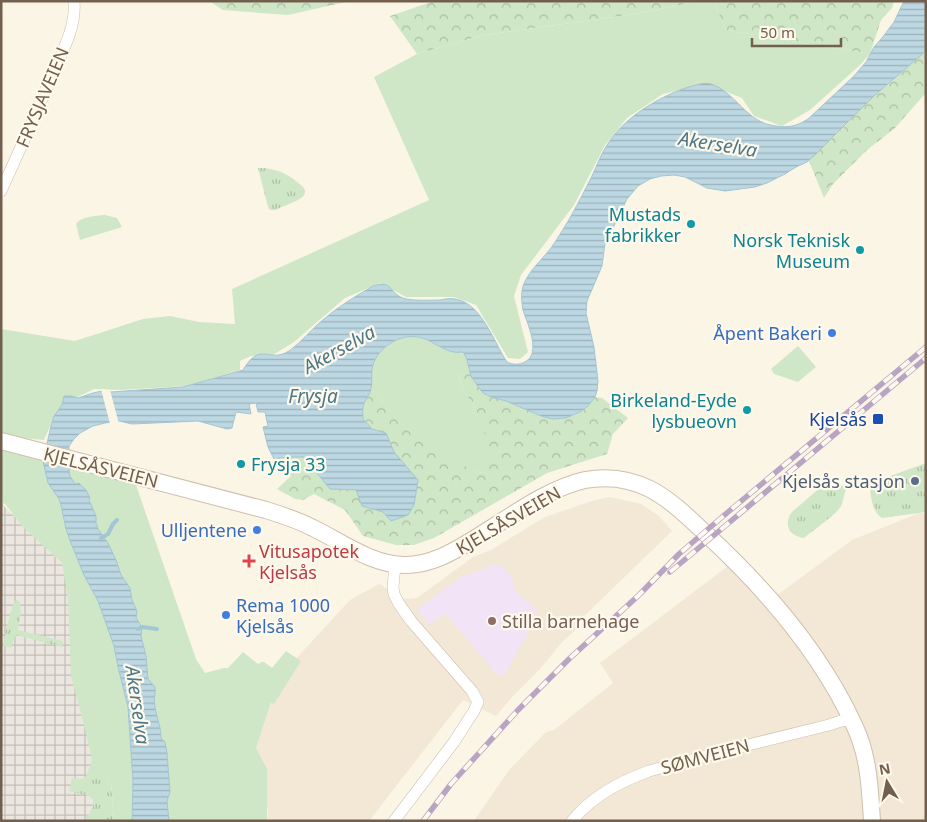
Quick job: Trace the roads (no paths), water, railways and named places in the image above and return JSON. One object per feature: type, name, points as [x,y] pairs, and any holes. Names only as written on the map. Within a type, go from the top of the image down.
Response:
[{"type":"main road","name":"KJELSÅSVEIEN","points":[[2,441],[284,516],[308,525],[368,556],[395,565],[421,564],[445,556],[533,503],[585,480],[612,478],[636,483],[650,489],[687,516],[725,551],[759,587],[816,658],[856,727],[866,756],[872,821]]},
{"type":"street","name":"FRYSJAVEIEN","points":[[1,191],[68,38],[73,21],[74,1]]},
{"type":"street","points":[[394,821],[454,742],[478,702],[472,691],[398,604],[393,587],[395,565]]},
{"type":"street","name":"SØMVEIEN","points":[[572,821],[579,812],[602,793],[649,771],[841,721],[852,720]]},
{"type":"water","name":"Frysja","points":[[904,1],[926,1],[926,51],[875,95],[807,162],[767,183],[755,187],[725,191],[707,188],[685,177],[674,175],[661,176],[650,179],[638,186],[627,199],[614,226],[606,236],[602,266],[587,301],[586,313],[594,347],[598,381],[595,397],[580,412],[566,418],[552,419],[491,397],[483,393],[471,376],[464,353],[452,352],[422,338],[401,338],[382,350],[373,365],[370,393],[363,405],[363,419],[372,429],[386,433],[394,452],[418,480],[414,505],[408,515],[391,521],[383,512],[362,506],[356,490],[330,489],[304,457],[274,459],[268,447],[263,427],[268,426],[265,412],[258,412],[256,403],[249,404],[251,414],[236,412],[232,428],[227,429],[198,421],[132,424],[119,421],[93,426],[80,433],[74,439],[69,446],[70,476],[75,484],[79,483],[86,490],[96,516],[98,529],[108,543],[121,575],[130,588],[132,600],[137,611],[136,618],[142,627],[141,636],[146,656],[148,679],[155,687],[154,704],[161,738],[165,742],[167,753],[170,792],[167,801],[169,821],[132,821],[133,781],[128,707],[114,646],[98,601],[84,575],[71,543],[59,499],[48,483],[43,461],[54,416],[62,405],[64,396],[78,398],[102,391],[183,387],[243,370],[255,356],[260,354],[282,354],[289,351],[336,310],[354,297],[380,284],[388,286],[406,299],[455,299],[464,302],[480,316],[507,362],[520,364],[525,362],[530,358],[533,345],[523,308],[523,285],[529,274],[551,248],[583,194],[605,148],[623,125],[656,101],[680,90],[706,83],[720,88],[749,114],[766,124],[785,127],[800,123],[808,119],[854,76],[866,62],[874,47],[894,22]]},
{"type":"waterway","points":[[101,538],[108,534],[117,520]]},
{"type":"waterway","points":[[138,629],[142,627],[157,629]]},
{"type":"railway","points":[[423,821],[451,784],[518,710],[569,659],[639,595],[679,554],[926,347]]},
{"type":"railway","points":[[670,572],[926,358]]},
{"type":"place","name":"Mustads fabrikker","points":[[691,224]]},
{"type":"place","name":"Norsk Teknisk Museum","points":[[860,250]]},
{"type":"place","name":"Åpent Bakeri","points":[[832,333]]},
{"type":"place","name":"Birkeland-Eyde lysbueovn","points":[[747,410]]},
{"type":"place","name":"Kjelsås","points":[[878,419]]},
{"type":"place","name":"Frysja 33","points":[[241,464]]},
{"type":"place","name":"Kjelsås stasjon","points":[[915,481]]},
{"type":"place","name":"Ulljentene","points":[[257,530]]},
{"type":"place","name":"Vitusapotek Kjelsås","points":[[249,561]]},
{"type":"place","name":"Rema 1000 Kjelsås","points":[[226,615]]},
{"type":"place","name":"Stilla barnehage","points":[[492,621]]},
{"type":"water label","name":"Akerselva","points":[[718,144]]},
{"type":"water label","name":"Akerselva","points":[[339,349]]},
{"type":"water label","name":"Akerselva","points":[[138,705]]}]
